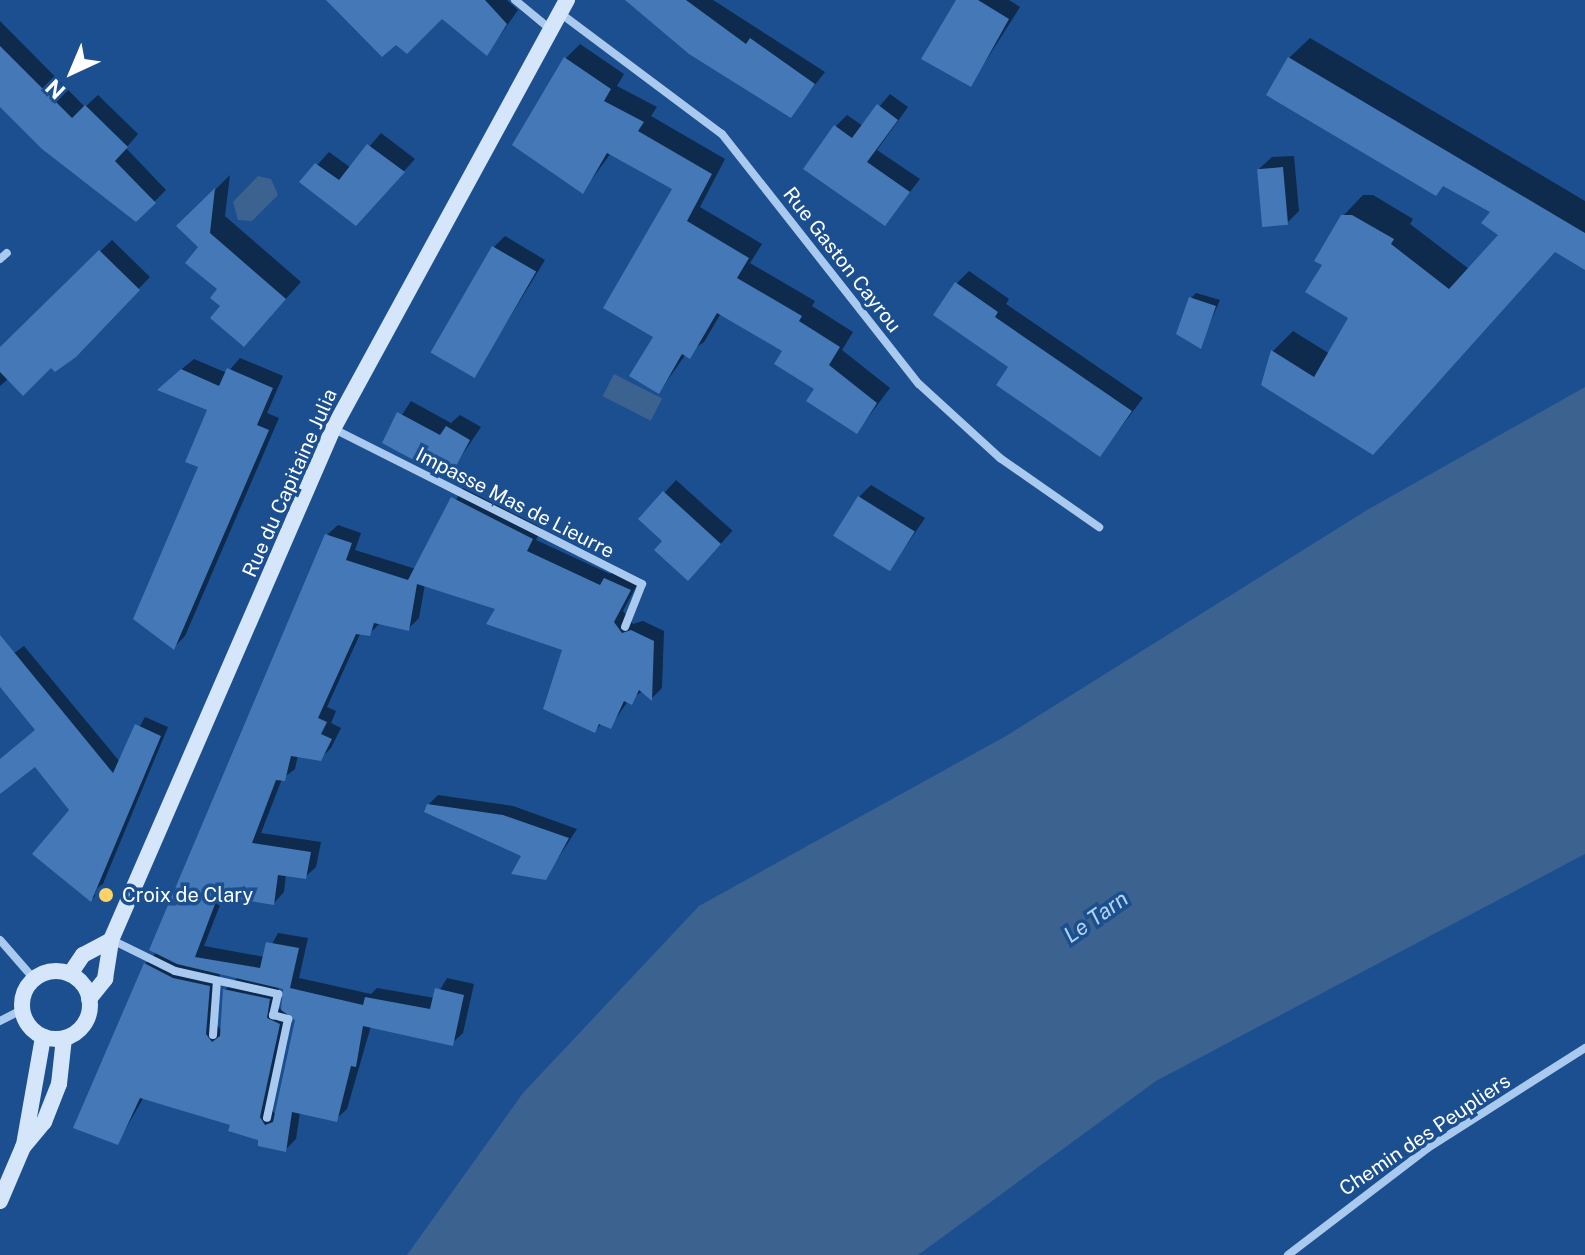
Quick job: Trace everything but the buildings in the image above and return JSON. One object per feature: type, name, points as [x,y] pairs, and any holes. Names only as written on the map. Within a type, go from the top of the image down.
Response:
[{"type":"street","points":[[515,0],[550,29]]},
{"type":"street","name":"Rue du Capitaine Julia","points":[[64,1038],[82,1028],[89,999],[105,979],[111,940],[333,429],[564,6]]},
{"type":"street","name":"Rue Gaston Cayrou","points":[[564,6],[722,134],[919,384],[1000,458],[1099,527]]},
{"type":"street","name":"Impasse Mas de Lieurre","points":[[333,429],[642,584],[625,627]]},
{"type":"street","points":[[0,940],[34,979]]},
{"type":"street","points":[[70,974],[83,955],[111,940],[175,971],[278,994],[273,1015],[288,1019],[267,1118]]},
{"type":"street","points":[[23,1147],[44,1122],[59,1084],[64,1038],[43,1037],[26,1022],[22,1010],[24,993],[34,979],[52,971],[70,974],[89,999]]},
{"type":"street","points":[[213,1035],[217,981]]},
{"type":"street","points":[[0,1021],[22,1010]]},
{"type":"street","points":[[0,1201],[23,1147],[43,1037]]},
{"type":"street","name":"Chemin des Peupliers","points":[[1288,1255],[1428,1148],[1585,1048]]},
{"type":"water","points":[[258,176],[271,179],[278,195],[252,221],[238,220],[233,202]]},
{"type":"water","points":[[614,374],[662,399],[651,421],[603,396]]},
{"type":"water","name":"Le Tarn","points":[[1585,387],[1585,854],[1156,1081],[918,1255],[407,1255],[523,1093],[699,906],[1006,736],[1367,510]]},
{"type":"place","name":"Croix de Clary","points":[[106,895]]}]
